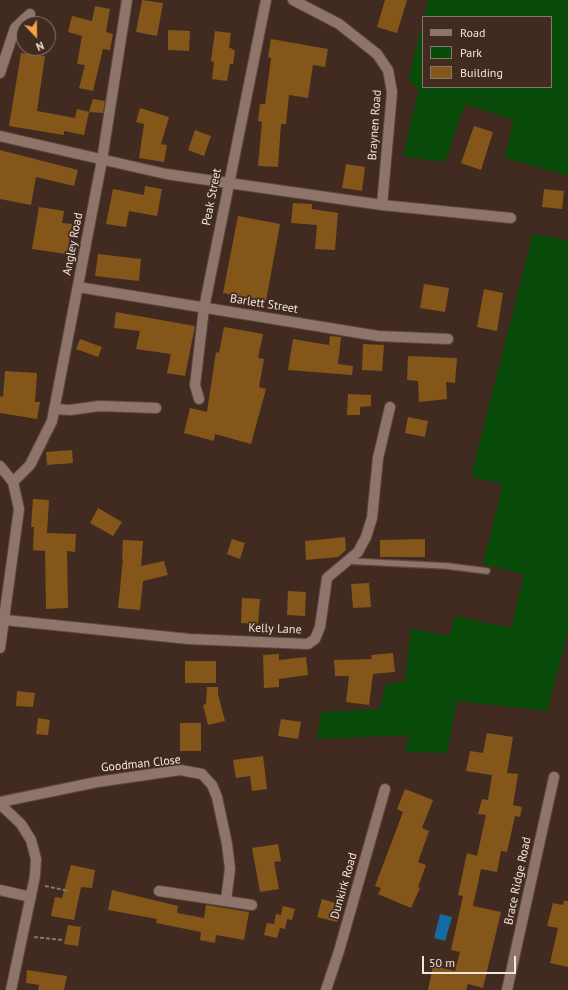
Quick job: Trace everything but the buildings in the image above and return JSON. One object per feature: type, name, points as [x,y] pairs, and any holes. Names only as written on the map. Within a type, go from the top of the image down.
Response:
[{"type":"street","name":"Angley Road","points":[[13,482],[30,465],[52,421],[102,160],[127,0]]},
{"type":"street","name":"Peak Street","points":[[199,399],[195,385],[204,308],[266,0]]},
{"type":"street","name":"Braynen Road","points":[[293,0],[339,24],[377,54],[388,70],[392,92],[382,205]]},
{"type":"street","points":[[0,73],[16,28],[30,14]]},
{"type":"street","points":[[0,136],[166,174],[382,205],[511,218]]},
{"type":"street","name":"Barlett Street","points":[[78,287],[378,336],[448,339]]},
{"type":"street","points":[[54,409],[70,410],[99,406],[156,408]]},
{"type":"street","name":"Kelly Lane","points":[[5,620],[189,639],[308,644],[315,639],[320,627],[327,578],[358,552],[366,537],[372,518],[378,458],[390,407]]},
{"type":"street","points":[[0,466],[13,482],[19,509],[0,648]]},
{"type":"street","name":"Goodman Close","points":[[0,803],[97,782],[172,771],[180,770],[202,774],[212,785],[223,820],[230,869],[226,900]]},
{"type":"street","name":"Brace Ridge Road","points":[[508,990],[554,777]]},
{"type":"street","name":"Dunkirk Road","points":[[326,990],[339,951],[385,789]]},
{"type":"street","points":[[0,803],[21,824],[31,840],[36,859],[34,884],[11,990]]},
{"type":"street","points":[[0,890],[31,897]]},
{"type":"street","points":[[159,891],[252,904]]},
{"type":"lane","points":[[346,561],[447,566],[487,571]]},
{"type":"path","points":[[34,884],[69,891]]},
{"type":"path","points":[[22,936],[62,940]]},
{"type":"green space","points":[[428,0],[568,0],[568,176],[504,157],[514,120],[465,104],[445,162],[403,156],[419,89],[408,80],[422,25],[422,88],[552,88],[552,16],[424,16]]},
{"type":"green space","points":[[533,234],[568,240],[568,632],[547,711],[457,701],[447,753],[405,752],[408,735],[317,739],[321,712],[380,709],[386,684],[405,682],[411,628],[449,636],[455,616],[511,628],[524,575],[483,564],[503,485],[471,476]]},
{"type":"water","points":[[440,914],[452,917],[445,941],[434,938]]}]
